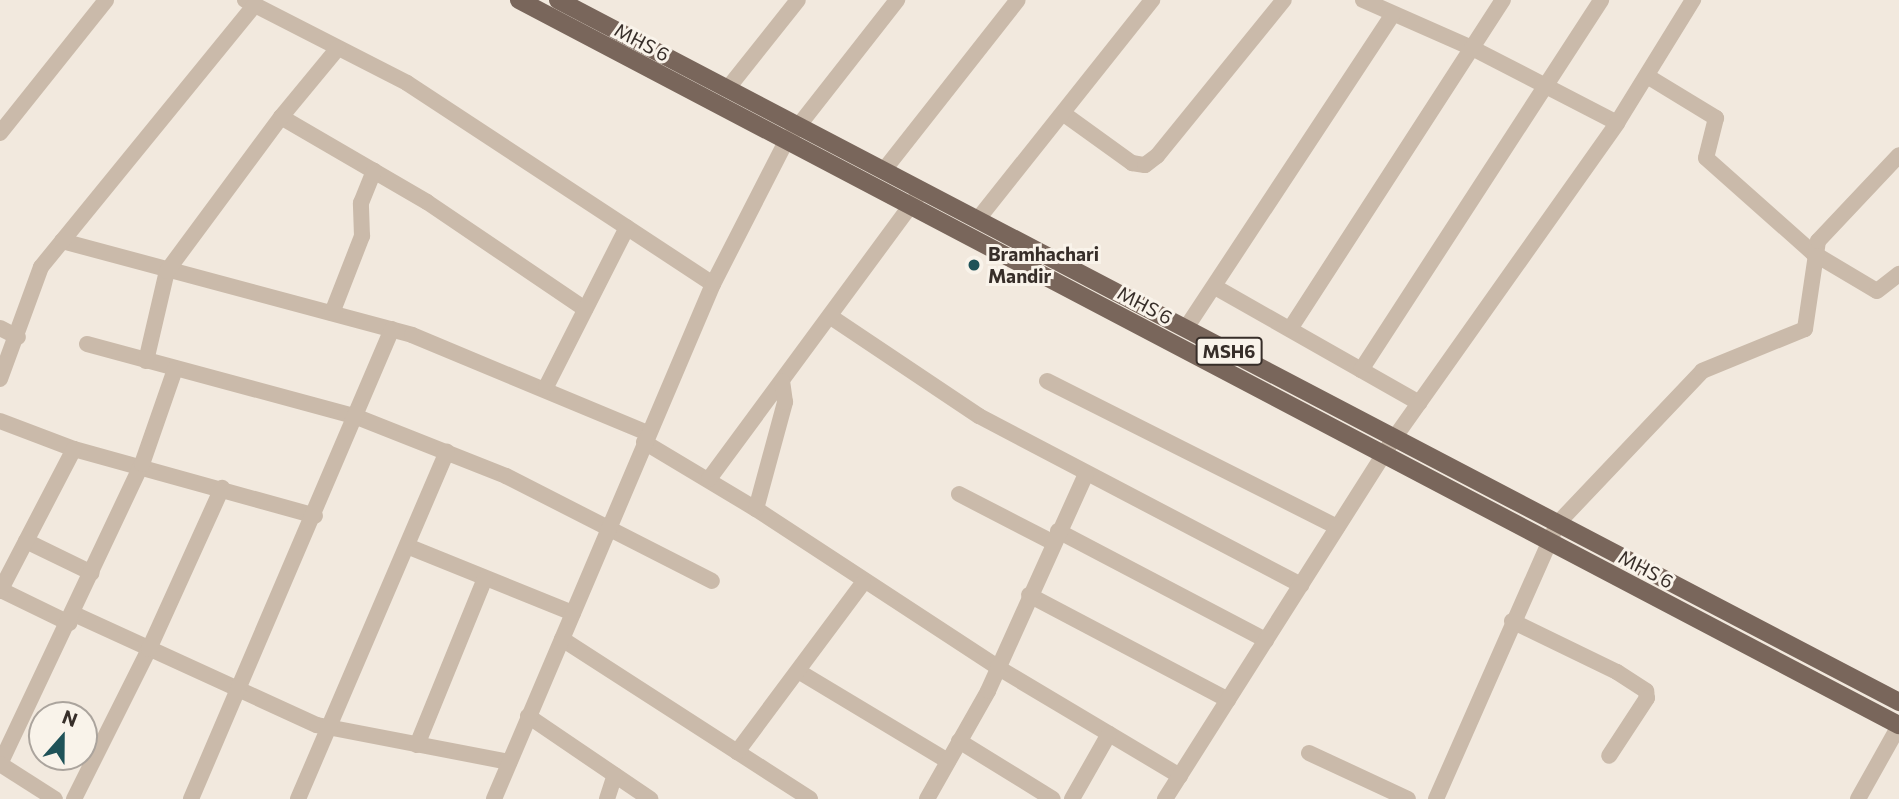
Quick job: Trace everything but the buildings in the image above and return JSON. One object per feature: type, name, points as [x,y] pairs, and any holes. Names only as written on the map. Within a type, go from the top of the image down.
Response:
[{"type":"main road","name":"MHS 6","points":[[519,0],[785,144],[911,205],[1899,725]]},
{"type":"main road","name":"MSH6","points":[[558,0],[1899,702]]},
{"type":"street","points":[[0,134],[106,0]]},
{"type":"street","points":[[727,88],[798,0]]},
{"type":"street","points":[[494,799],[713,284],[785,144],[897,0]]},
{"type":"street","points":[[884,170],[1018,0]]},
{"type":"street","points":[[978,219],[1152,0]]},
{"type":"street","points":[[1064,114],[1132,163],[1145,165],[1157,156],[1284,0]]},
{"type":"street","points":[[1363,0],[1472,48],[1616,123]]},
{"type":"street","points":[[1290,330],[1503,0]]},
{"type":"street","points":[[1361,370],[1542,86],[1601,0]]},
{"type":"street","points":[[1165,799],[1395,437],[1616,123],[1693,0]]},
{"type":"street","points":[[0,379],[18,337],[41,267],[250,2],[417,90],[713,284]]},
{"type":"street","points":[[1186,328],[1392,15]]},
{"type":"street","points":[[146,361],[167,271],[281,117],[338,48]]},
{"type":"street","points":[[1647,76],[1716,118],[1706,159],[1813,253],[1877,291],[1899,274]]},
{"type":"street","points":[[281,117],[374,172],[585,309]]},
{"type":"street","points":[[1436,799],[1512,621],[1558,523],[1702,371],[1805,329],[1813,253],[1821,237],[1899,155]]},
{"type":"street","points":[[332,313],[362,236],[361,203],[374,172]]},
{"type":"street","points":[[709,479],[922,190]]},
{"type":"street","points":[[546,387],[627,227]]},
{"type":"street","points":[[62,241],[392,329],[546,387],[646,437],[863,583],[1180,776]]},
{"type":"street","points":[[1214,287],[1419,403]]},
{"type":"street","points":[[831,317],[967,408],[1086,474],[1301,585]]},
{"type":"street","points":[[0,328],[18,337]]},
{"type":"street","points":[[191,799],[315,516],[392,329]]},
{"type":"street","points":[[87,344],[357,417],[446,452],[608,528],[712,581]]},
{"type":"street","points":[[55,799],[0,764],[142,464],[174,369]]},
{"type":"street","points":[[1047,381],[1338,527]]},
{"type":"street","points":[[756,509],[785,402],[782,382]]},
{"type":"street","points":[[0,421],[74,449],[142,464],[315,516]]},
{"type":"street","points":[[74,449],[0,590],[149,649],[239,692],[330,728],[509,762]]},
{"type":"street","points":[[298,799],[446,452]]},
{"type":"street","points":[[926,799],[997,667],[1086,474]]},
{"type":"street","points":[[74,799],[149,649],[222,488]]},
{"type":"street","points":[[959,494],[1055,537],[1266,640]]},
{"type":"street","points":[[26,541],[92,573]]},
{"type":"street","points":[[407,546],[573,613]]},
{"type":"street","points":[[417,745],[485,578]]},
{"type":"street","points":[[737,752],[863,583]]},
{"type":"street","points":[[1029,595],[1228,700]]},
{"type":"street","points":[[1512,621],[1617,672],[1646,691],[1647,698],[1609,756]]},
{"type":"street","points":[[562,639],[810,799]]},
{"type":"street","points":[[798,671],[948,761]]},
{"type":"street","points":[[528,716],[650,799]]},
{"type":"street","points":[[1858,799],[1899,725]]},
{"type":"street","points":[[1072,799],[1109,734]]},
{"type":"street","points":[[959,741],[1053,799]]},
{"type":"street","points":[[1309,753],[1408,799]]},
{"type":"street","points":[[607,799],[615,775]]},
{"type":"place","name":"Bramhachari Mandir","points":[[974,265]]}]
